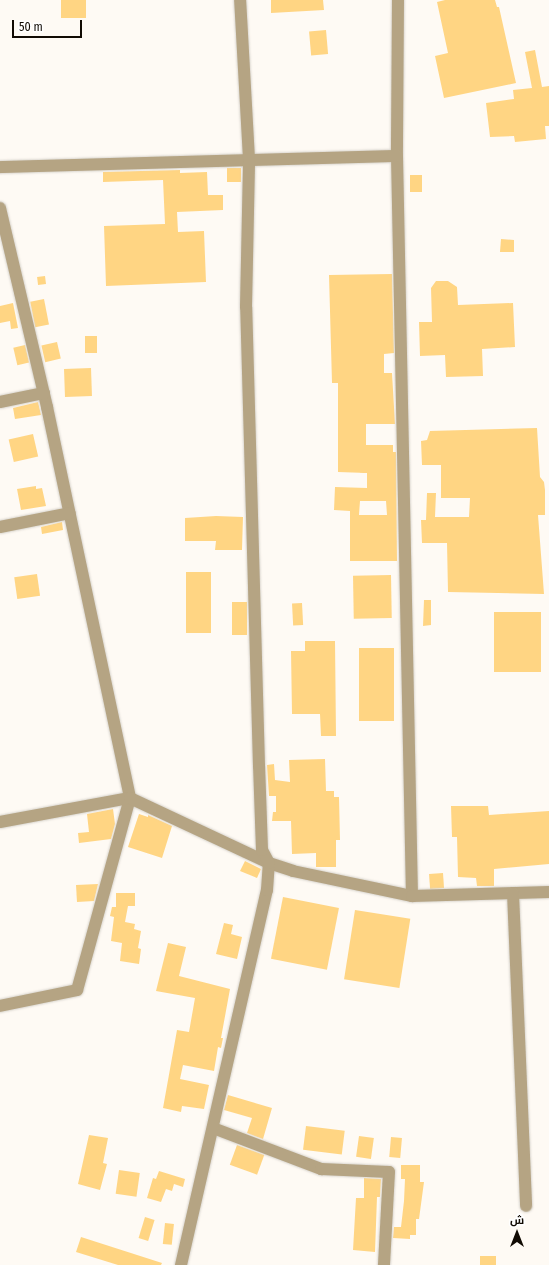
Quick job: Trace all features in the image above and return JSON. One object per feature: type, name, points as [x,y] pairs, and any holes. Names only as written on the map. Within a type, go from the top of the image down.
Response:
[{"type":"street","points":[[181,1265],[268,890],[269,863],[262,850],[259,774],[246,307],[249,159],[240,0]]},
{"type":"street","points":[[398,0],[397,156],[412,896]]},
{"type":"street","points":[[0,167],[397,156]]},
{"type":"street","points":[[0,208],[44,393],[130,798],[77,990],[0,1006]]},
{"type":"street","points":[[0,402],[44,393]]},
{"type":"street","points":[[0,527],[70,513]]},
{"type":"street","points":[[0,822],[130,798],[269,863],[412,896],[549,892]]},
{"type":"street","points":[[513,893],[526,1206]]},
{"type":"street","points":[[213,1128],[321,1169],[389,1172],[384,1265]]},
{"type":"building","points":[[61,0],[86,0],[86,18],[61,18]]},
{"type":"building","points":[[271,0],[323,0],[324,10],[271,13]]},
{"type":"building","points":[[445,0],[495,0],[497,7],[499,7],[516,83],[444,98],[435,56],[448,53],[437,2]]},
{"type":"building","points":[[326,30],[328,54],[311,55],[309,31]]},
{"type":"building","points":[[535,50],[542,87],[549,86],[549,126],[545,126],[546,139],[515,142],[514,136],[490,137],[486,103],[514,99],[513,90],[532,88],[525,52]]},
{"type":"building","points":[[227,168],[241,168],[241,182],[227,182]]},
{"type":"building","points":[[180,170],[180,173],[207,172],[208,195],[223,195],[223,210],[177,212],[178,232],[204,231],[206,282],[106,286],[104,226],[165,224],[163,180],[103,182],[103,172]]},
{"type":"building","points":[[410,175],[422,175],[422,192],[410,192]]},
{"type":"building","points":[[501,239],[514,240],[514,252],[500,252]]},
{"type":"building","points":[[392,274],[394,353],[384,354],[384,373],[392,373],[395,424],[366,424],[366,445],[393,445],[393,452],[396,452],[397,561],[350,561],[350,511],[334,510],[335,487],[367,488],[367,473],[338,472],[338,383],[332,383],[329,275]],"holes":[[[360,501],[386,501],[387,515],[359,515]]]},
{"type":"building","points":[[45,276],[46,284],[38,285],[37,277]]},
{"type":"building","points":[[436,281],[448,281],[457,287],[458,305],[513,303],[515,347],[482,349],[483,376],[446,377],[445,355],[420,356],[419,322],[432,322],[431,288]]},
{"type":"building","points":[[44,299],[49,325],[35,327],[30,302]]},
{"type":"building","points":[[13,303],[18,328],[11,329],[10,321],[0,323],[0,306]]},
{"type":"building","points":[[85,336],[97,336],[97,353],[85,353]]},
{"type":"building","points":[[57,342],[61,359],[45,362],[41,346]]},
{"type":"building","points":[[25,345],[29,363],[17,365],[13,348]]},
{"type":"building","points":[[91,368],[92,396],[65,397],[64,369]]},
{"type":"building","points":[[38,402],[41,415],[15,419],[13,408]]},
{"type":"building","points":[[537,428],[540,477],[544,482],[545,490],[545,515],[538,515],[544,594],[448,592],[447,543],[422,543],[421,520],[426,520],[427,493],[436,493],[435,517],[469,517],[470,498],[441,498],[441,465],[422,465],[421,441],[427,440],[430,431]]},
{"type":"building","points":[[33,434],[38,456],[14,462],[9,440]]},
{"type":"building","points":[[36,486],[36,489],[42,488],[46,506],[21,510],[17,489]]},
{"type":"building","points":[[216,516],[243,517],[242,550],[215,550],[216,541],[185,541],[185,518]]},
{"type":"building","points":[[62,522],[63,530],[42,534],[41,527]]},
{"type":"building","points":[[186,572],[211,572],[211,633],[186,633]]},
{"type":"building","points":[[37,574],[40,596],[17,599],[14,577]]},
{"type":"building","points":[[391,575],[392,618],[354,619],[353,576]]},
{"type":"building","points":[[424,600],[431,600],[431,625],[423,626]]},
{"type":"building","points":[[232,602],[247,602],[247,635],[232,635]]},
{"type":"building","points":[[302,603],[303,625],[293,625],[292,604]]},
{"type":"building","points":[[494,612],[541,612],[541,672],[494,672]]},
{"type":"building","points":[[305,641],[335,641],[336,736],[321,736],[320,714],[292,714],[291,651],[305,651]]},
{"type":"building","points":[[359,648],[394,648],[394,721],[359,721]]},
{"type":"building","points":[[325,759],[326,791],[334,791],[334,797],[339,797],[340,840],[336,840],[336,867],[316,867],[316,853],[292,854],[291,821],[272,821],[273,812],[276,812],[276,796],[269,796],[267,765],[274,764],[275,780],[290,782],[289,760]]},
{"type":"building","points":[[451,806],[488,806],[489,815],[549,811],[549,864],[494,869],[494,886],[477,886],[476,878],[458,877],[457,837],[452,837]]},
{"type":"building","points":[[113,809],[115,824],[111,839],[79,843],[78,833],[89,832],[87,814]]},
{"type":"building","points":[[139,814],[148,817],[148,815],[172,826],[162,858],[128,847]]},
{"type":"building","points":[[245,861],[261,869],[257,878],[240,871]]},
{"type":"building","points":[[443,873],[444,888],[430,889],[429,874]]},
{"type":"building","points":[[98,884],[94,901],[77,902],[76,885]]},
{"type":"building","points":[[116,893],[135,893],[135,906],[128,906],[125,922],[135,924],[134,929],[141,931],[138,948],[141,949],[139,964],[120,961],[122,943],[111,941],[114,917],[110,916],[112,907],[116,907]]},
{"type":"building","points":[[283,897],[339,908],[327,970],[271,959]]},
{"type":"building","points":[[355,910],[410,919],[399,988],[344,979]]},
{"type":"building","points":[[224,923],[233,925],[231,934],[242,937],[237,959],[216,954]]},
{"type":"building","points":[[168,943],[186,947],[179,976],[230,989],[221,1038],[223,1038],[221,1048],[218,1047],[214,1071],[183,1065],[180,1079],[209,1085],[204,1109],[182,1106],[181,1112],[163,1108],[177,1030],[189,1032],[195,998],[156,991]]},
{"type":"building","points":[[228,1095],[272,1108],[263,1139],[247,1133],[252,1118],[224,1110]]},
{"type":"building","points":[[306,1126],[345,1131],[342,1155],[303,1150]]},
{"type":"building","points":[[89,1135],[108,1138],[103,1163],[107,1164],[100,1190],[78,1184]]},
{"type":"building","points":[[359,1136],[374,1138],[371,1159],[356,1157]]},
{"type":"building","points":[[391,1137],[402,1138],[400,1158],[389,1157]]},
{"type":"building","points":[[237,1145],[264,1155],[257,1175],[230,1165]]},
{"type":"building","points":[[401,1165],[420,1165],[420,1182],[424,1182],[419,1219],[416,1219],[416,1235],[410,1235],[410,1239],[393,1238],[394,1227],[401,1227],[404,1201],[405,1179],[401,1179]]},
{"type":"building","points":[[119,1170],[140,1173],[136,1197],[116,1194]]},
{"type":"building","points":[[159,1171],[185,1179],[183,1187],[174,1184],[172,1191],[166,1189],[161,1202],[147,1198],[153,1178],[156,1179]]},
{"type":"building","points":[[364,1178],[381,1179],[380,1197],[377,1197],[375,1252],[353,1250],[356,1198],[364,1198]]},
{"type":"building","points":[[145,1217],[155,1220],[148,1241],[139,1238]]},
{"type":"building","points":[[165,1223],[174,1224],[172,1245],[163,1244]]},
{"type":"building","points":[[81,1237],[162,1263],[161,1265],[118,1265],[76,1252]]},
{"type":"building","points":[[480,1256],[496,1256],[496,1265],[480,1265]]}]
